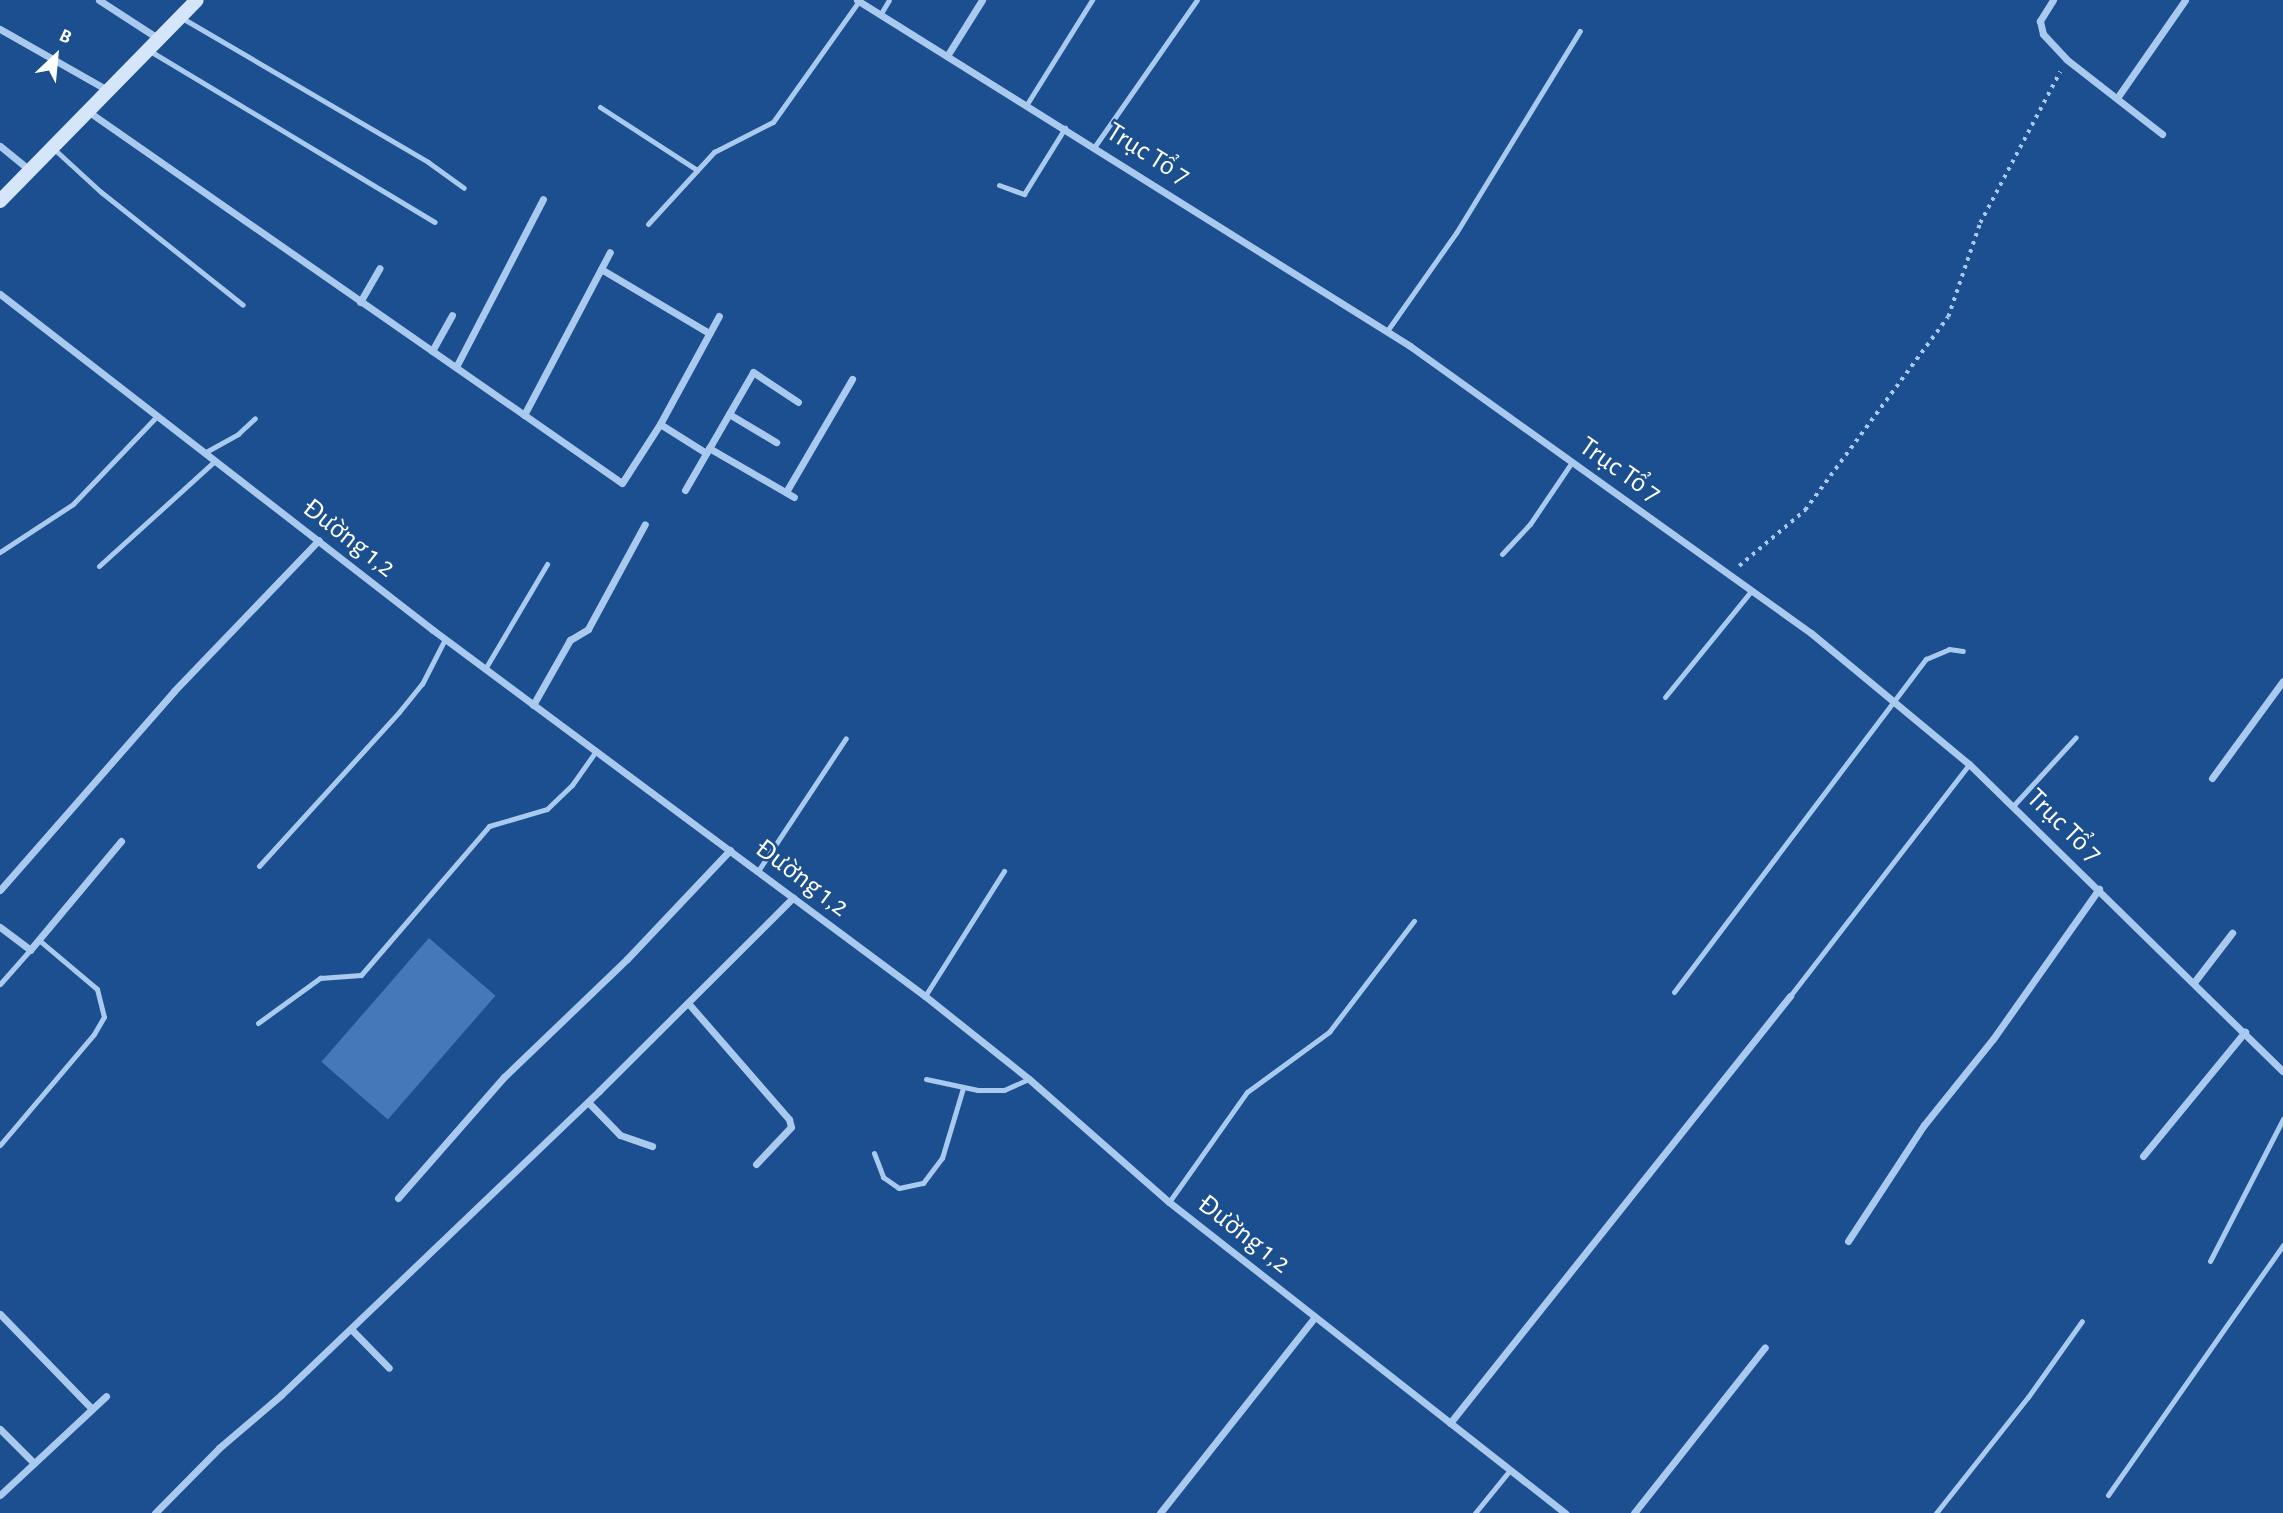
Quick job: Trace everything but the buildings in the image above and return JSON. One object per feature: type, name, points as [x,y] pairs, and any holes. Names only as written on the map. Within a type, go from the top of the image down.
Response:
[{"type":"street","points":[[99,0],[159,39]]},
{"type":"street","points":[[0,201],[28,169],[89,113],[197,0]]},
{"type":"street","points":[[947,56],[982,0]]},
{"type":"street","points":[[2053,0],[2040,29],[2066,59],[2162,134]]},
{"type":"street","points":[[2117,98],[2185,0]]},
{"type":"street","name":"Trục Tổ 7","points":[[858,1],[1095,146],[1387,331],[1752,590],[1969,764],[2195,981],[2283,1071]]},
{"type":"street","points":[[0,29],[109,92]]},
{"type":"street","points":[[89,113],[622,483],[660,424],[719,316]]},
{"type":"street","points":[[0,146],[28,169]]},
{"type":"street","points":[[456,367],[543,198]]},
{"type":"street","points":[[524,415],[610,252]]},
{"type":"street","points":[[360,302],[380,268]]},
{"type":"street","points":[[601,269],[709,333]]},
{"type":"street","name":"Đường 1,2","points":[[0,295],[445,639],[925,996],[1029,1079],[1169,1202],[1566,1513]]},
{"type":"street","points":[[432,351],[452,314]]},
{"type":"street","points":[[685,489],[753,372],[798,402]]},
{"type":"street","points":[[786,492],[852,379]]},
{"type":"street","points":[[729,414],[776,442]]},
{"type":"street","points":[[660,424],[794,497]]},
{"type":"street","points":[[533,705],[570,640],[588,629],[645,524]]},
{"type":"street","points":[[0,890],[164,701],[319,540]]},
{"type":"street","points":[[2212,778],[2283,681]]},
{"type":"street","points":[[0,927],[30,950],[121,841]]},
{"type":"street","points":[[398,1198],[504,1077],[627,959],[730,850]]},
{"type":"street","points":[[1848,1241],[1924,1125],[1993,1039],[2099,889]]},
{"type":"street","points":[[155,1513],[219,1448],[351,1329],[588,1102],[793,898]]},
{"type":"street","points":[[2195,981],[2232,933]]},
{"type":"street","points":[[1450,1423],[1790,996]]},
{"type":"street","points":[[688,1003],[789,1119],[791,1127],[756,1164]]},
{"type":"street","points":[[2143,1156],[2245,1032]]},
{"type":"street","points":[[588,1102],[620,1135],[652,1146]]},
{"type":"street","points":[[0,1314],[92,1409]]},
{"type":"street","points":[[1163,1512],[1315,1317]]},
{"type":"street","points":[[351,1329],[389,1368]]},
{"type":"street","points":[[1634,1513],[1765,1347]]},
{"type":"street","points":[[0,1495],[106,1396]]},
{"type":"street","points":[[0,1429],[34,1464]]},
{"type":"lane","points":[[880,15],[889,0]]},
{"type":"lane","points":[[1027,104],[1092,0]]},
{"type":"lane","points":[[1095,146],[1197,0]]},
{"type":"lane","points":[[648,224],[714,152],[773,122],[858,1]]},
{"type":"lane","points":[[181,17],[417,155],[464,188]]},
{"type":"lane","points":[[1387,331],[1456,233],[1580,31]]},
{"type":"lane","points":[[148,51],[435,222]]},
{"type":"lane","points":[[600,107],[697,170]]},
{"type":"lane","points":[[999,185],[1024,194],[1065,128]]},
{"type":"lane","points":[[52,146],[101,192],[243,304]]},
{"type":"lane","points":[[0,552],[73,504],[157,416]]},
{"type":"lane","points":[[204,453],[237,434],[255,418]]},
{"type":"lane","points":[[99,566],[215,461]]},
{"type":"lane","points":[[1502,554],[1530,524],[1572,462]]},
{"type":"lane","points":[[485,669],[547,564]]},
{"type":"lane","points":[[1665,697],[1752,590]]},
{"type":"lane","points":[[259,866],[407,702],[445,639]]},
{"type":"lane","points":[[1674,992],[1892,700],[1926,659],[1949,649],[1963,651]]},
{"type":"lane","points":[[2013,806],[2076,737]]},
{"type":"lane","points":[[758,871],[846,738]]},
{"type":"lane","points":[[258,1023],[320,978],[361,975],[489,826],[547,809],[572,785],[596,751]]},
{"type":"lane","points":[[1790,996],[1969,764]]},
{"type":"lane","points":[[925,996],[1004,870]]},
{"type":"lane","points":[[1169,1202],[1247,1091],[1329,1032],[1414,921]]},
{"type":"lane","points":[[0,1146],[94,1034],[104,1017],[97,989],[40,940]]},
{"type":"lane","points":[[0,984],[30,950]]},
{"type":"lane","points":[[926,1079],[964,1088],[1004,1090],[1029,1079]]},
{"type":"lane","points":[[874,1153],[883,1177],[899,1188],[923,1183],[942,1158],[964,1088]]},
{"type":"lane","points":[[2210,1261],[2283,1119]]},
{"type":"lane","points":[[2108,1495],[2283,1245]]},
{"type":"lane","points":[[1936,1513],[2028,1398],[2082,1321]]},
{"type":"lane","points":[[1475,1513],[1510,1470]]},
{"type":"path","points":[[1728,573],[1805,510],[1948,317],[1980,223],[2066,59]]}]
